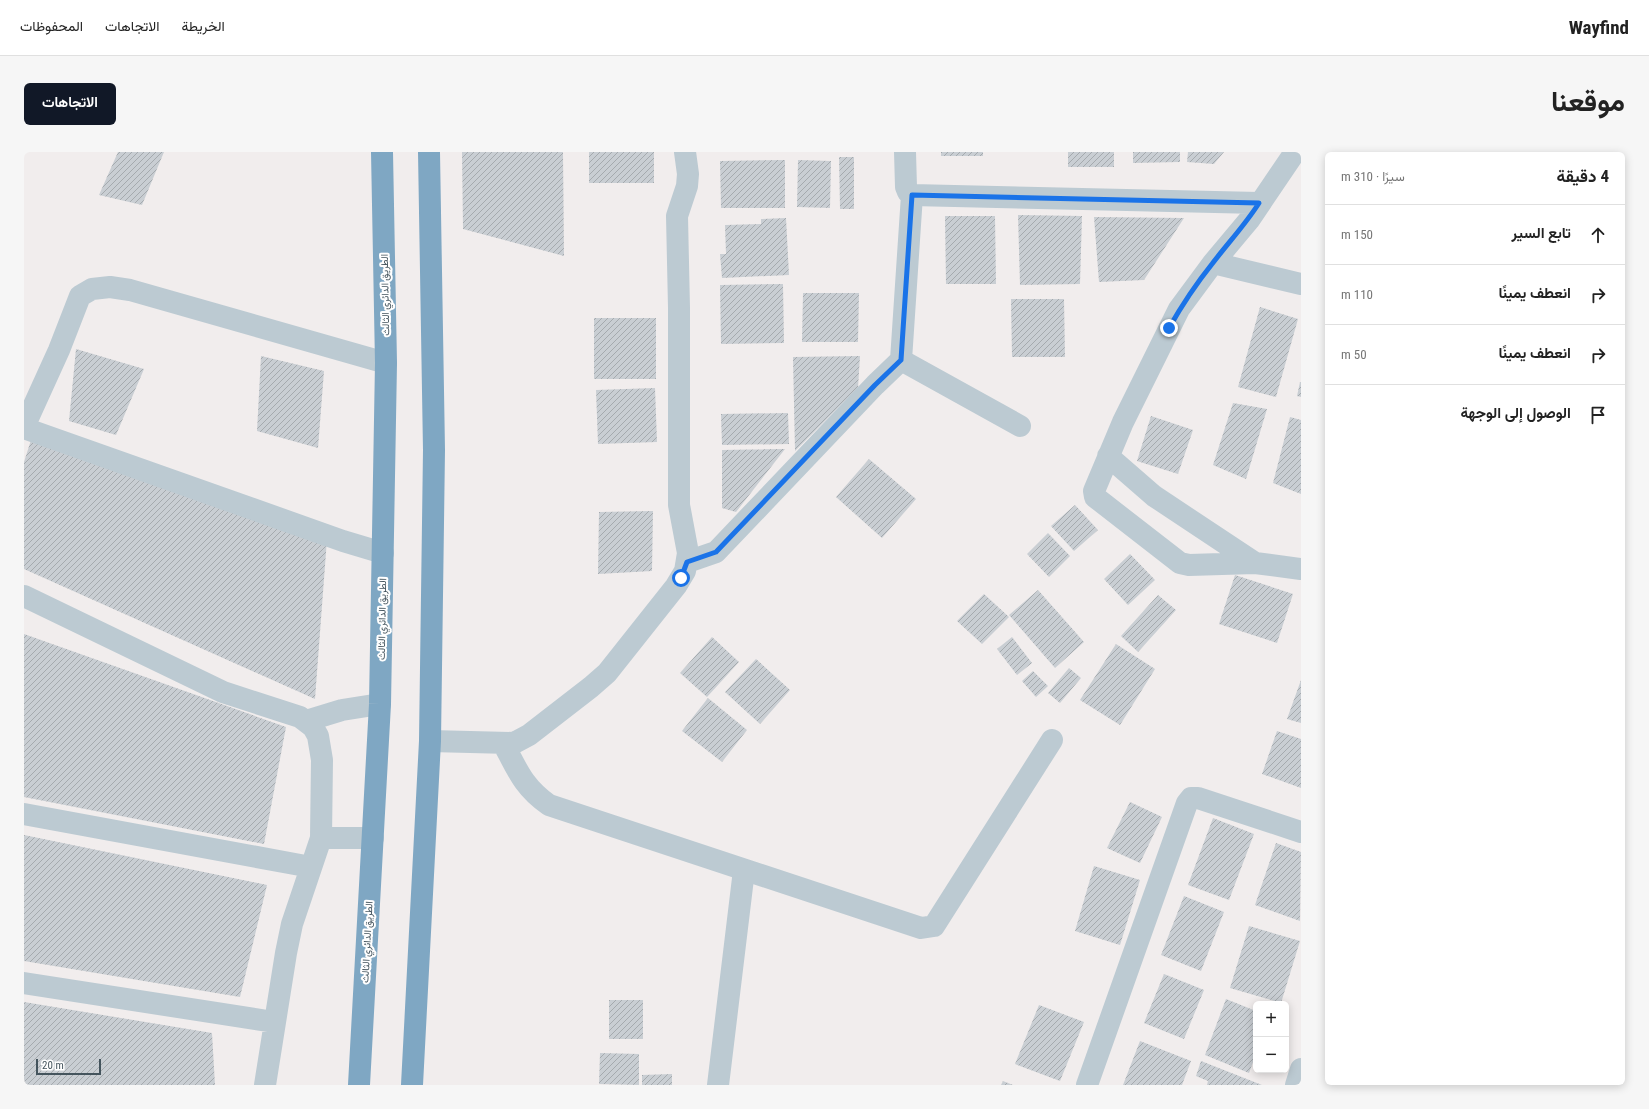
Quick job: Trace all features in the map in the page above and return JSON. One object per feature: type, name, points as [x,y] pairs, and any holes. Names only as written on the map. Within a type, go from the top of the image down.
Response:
[{"type":"highway","name":"الطريق الدائري الثالث","points":[[359,1085],[380,704],[386,363],[382,152]]},
{"type":"highway","points":[[412,1085],[430,741],[434,450],[429,152]]},
{"type":"street","points":[[430,741],[502,743],[514,742],[529,735],[592,687],[607,673],[676,586],[685,571],[688,553],[680,518],[677,216],[688,174],[685,152]]},
{"type":"street","points":[[905,152],[906,187],[908,192],[912,195],[1259,203]]},
{"type":"street","points":[[1295,152],[1259,203],[1249,220],[1213,263],[1179,310],[1123,422],[1095,485],[1094,491],[1095,497],[1180,563],[1189,565],[1255,563],[1301,569]]},
{"type":"street","points":[[687,562],[716,552],[875,385],[901,360],[912,195]]},
{"type":"street","points":[[1213,263],[1301,284]]},
{"type":"street","points":[[383,553],[343,541],[24,428],[59,350],[80,296],[92,289],[110,287],[130,290],[386,363]]},
{"type":"street","points":[[901,360],[1020,426]]},
{"type":"street","points":[[1108,456],[1154,496],[1255,563]]},
{"type":"street","points":[[680,518],[716,552]]},
{"type":"street","points":[[24,596],[223,692],[300,717],[313,727],[318,736],[322,760],[321,838],[292,924],[282,972],[265,1085]]},
{"type":"street","points":[[306,721],[342,710],[380,704]]},
{"type":"street","points":[[502,743],[525,784],[537,797],[548,805],[921,928],[934,926],[1052,740]]},
{"type":"street","points":[[1087,1085],[1187,803],[1191,798],[1198,798],[1301,832]]},
{"type":"street","points":[[24,814],[312,867]]},
{"type":"street","points":[[321,838],[373,838]]},
{"type":"street","points":[[718,1085],[744,870]]},
{"type":"street","points":[[24,983],[274,1022]]},
{"type":"street","points":[[1296,1085],[1301,1069]]},
{"type":"building","points":[[118,152],[164,152],[142,205],[99,195]]},
{"type":"building","points":[[462,152],[563,152],[564,256],[463,229]]},
{"type":"building","points":[[589,152],[654,152],[654,183],[589,183]]},
{"type":"building","points":[[941,152],[983,152],[983,156],[941,156]]},
{"type":"building","points":[[1068,152],[1114,152],[1114,167],[1068,167]]},
{"type":"building","points":[[1133,152],[1180,152],[1180,162],[1133,163]]},
{"type":"building","points":[[1188,152],[1224,152],[1214,164],[1187,162]]},
{"type":"building","points":[[839,157],[854,157],[854,209],[840,209]]},
{"type":"building","points":[[785,160],[785,208],[721,208],[720,161]]},
{"type":"building","points":[[798,160],[831,161],[830,208],[797,207]]},
{"type":"building","points":[[1018,215],[1082,216],[1080,284],[1020,285]]},
{"type":"building","points":[[945,216],[995,216],[996,284],[946,284]]},
{"type":"building","points":[[1094,217],[1184,218],[1144,280],[1099,282]]},
{"type":"building","points":[[786,218],[789,275],[722,278],[720,254],[726,254],[725,225],[761,224],[761,219]]},
{"type":"building","points":[[783,284],[784,343],[721,344],[720,285]]},
{"type":"building","points":[[803,293],[859,293],[858,342],[802,342]]},
{"type":"building","points":[[1011,299],[1064,299],[1065,357],[1012,357]]},
{"type":"building","points":[[1260,307],[1298,319],[1276,397],[1238,387]]},
{"type":"building","points":[[594,318],[656,318],[656,379],[594,379]]},
{"type":"building","points":[[76,349],[144,369],[116,435],[69,421]]},
{"type":"building","points":[[261,356],[324,371],[318,448],[257,431]]},
{"type":"building","points":[[860,356],[858,388],[795,451],[793,357]]},
{"type":"building","points":[[1301,382],[1301,397],[1297,396]]},
{"type":"building","points":[[655,388],[657,442],[598,444],[596,390]]},
{"type":"building","points":[[1233,403],[1267,409],[1246,479],[1213,465]]},
{"type":"building","points":[[788,413],[789,444],[722,445],[721,414]]},
{"type":"building","points":[[1151,416],[1193,430],[1178,474],[1137,461]]},
{"type":"building","points":[[1290,417],[1301,420],[1301,494],[1273,483]]},
{"type":"building","points":[[31,440],[327,539],[315,699],[24,569],[24,462]]},
{"type":"building","points":[[785,449],[736,512],[722,508],[722,450]]},
{"type":"building","points":[[869,459],[916,499],[882,538],[836,497]]},
{"type":"building","points":[[1075,505],[1098,530],[1074,551],[1051,526]]},
{"type":"building","points":[[653,511],[652,571],[598,574],[599,512]]},
{"type":"building","points":[[1048,533],[1070,556],[1049,577],[1027,554]]},
{"type":"building","points":[[1130,554],[1155,580],[1128,605],[1104,579]]},
{"type":"building","points":[[1235,575],[1293,594],[1277,643],[1219,624]]},
{"type":"building","points":[[1038,590],[1084,642],[1055,668],[1009,615]]},
{"type":"building","points":[[984,594],[1009,617],[982,644],[957,621]]},
{"type":"building","points":[[1158,595],[1176,610],[1138,652],[1121,636]]},
{"type":"building","points":[[24,634],[286,727],[264,844],[24,797]]},
{"type":"building","points":[[712,637],[739,662],[707,697],[680,673]]},
{"type":"building","points":[[1012,637],[1032,663],[1017,675],[997,649]]},
{"type":"building","points":[[1116,644],[1155,669],[1120,725],[1080,700]]},
{"type":"building","points":[[756,659],[790,690],[760,724],[725,692]]},
{"type":"building","points":[[1069,668],[1081,678],[1060,703],[1048,693]]},
{"type":"building","points":[[1033,671],[1048,686],[1036,697],[1022,681]]},
{"type":"building","points":[[1301,680],[1301,723],[1287,719]]},
{"type":"building","points":[[708,698],[747,730],[722,762],[682,731]]},
{"type":"building","points":[[1277,731],[1301,739],[1301,788],[1262,774]]},
{"type":"building","points":[[1130,802],[1162,817],[1140,863],[1107,848]]},
{"type":"building","points":[[1213,818],[1254,834],[1229,900],[1188,885]]},
{"type":"building","points":[[24,835],[267,885],[240,997],[24,961]]},
{"type":"building","points":[[1276,843],[1301,852],[1300,921],[1255,905]]},
{"type":"building","points":[[1094,866],[1140,880],[1120,945],[1075,931]]},
{"type":"building","points":[[1184,896],[1224,912],[1201,971],[1161,955]]},
{"type":"building","points":[[1249,926],[1300,941],[1282,1001],[1274,1001],[1230,988]]},
{"type":"building","points":[[1164,974],[1204,990],[1184,1039],[1144,1023]]},
{"type":"building","points":[[1226,999],[1253,1010],[1253,1062],[1249,1073],[1205,1055]]},
{"type":"building","points":[[609,1000],[643,1000],[643,1039],[609,1039]]},
{"type":"building","points":[[24,1002],[212,1033],[215,1085],[24,1085]]},
{"type":"building","points":[[1039,1005],[1084,1022],[1060,1081],[1015,1064]]},
{"type":"building","points":[[1140,1041],[1191,1061],[1182,1085],[1123,1085]]},
{"type":"building","points":[[600,1053],[639,1054],[639,1085],[599,1084]]},
{"type":"building","points":[[1201,1061],[1262,1085],[1207,1085],[1208,1081],[1196,1076]]},
{"type":"building","points":[[672,1074],[672,1085],[642,1085],[642,1075]]},
{"type":"building","points":[[1003,1081],[1013,1085],[1001,1085]]},
{"type":"route","points":[[681,578],[685,571],[687,562],[716,552],[875,385],[901,360],[912,195],[1259,203],[1249,220],[1213,263],[1191,293],[1169,328]]}]
